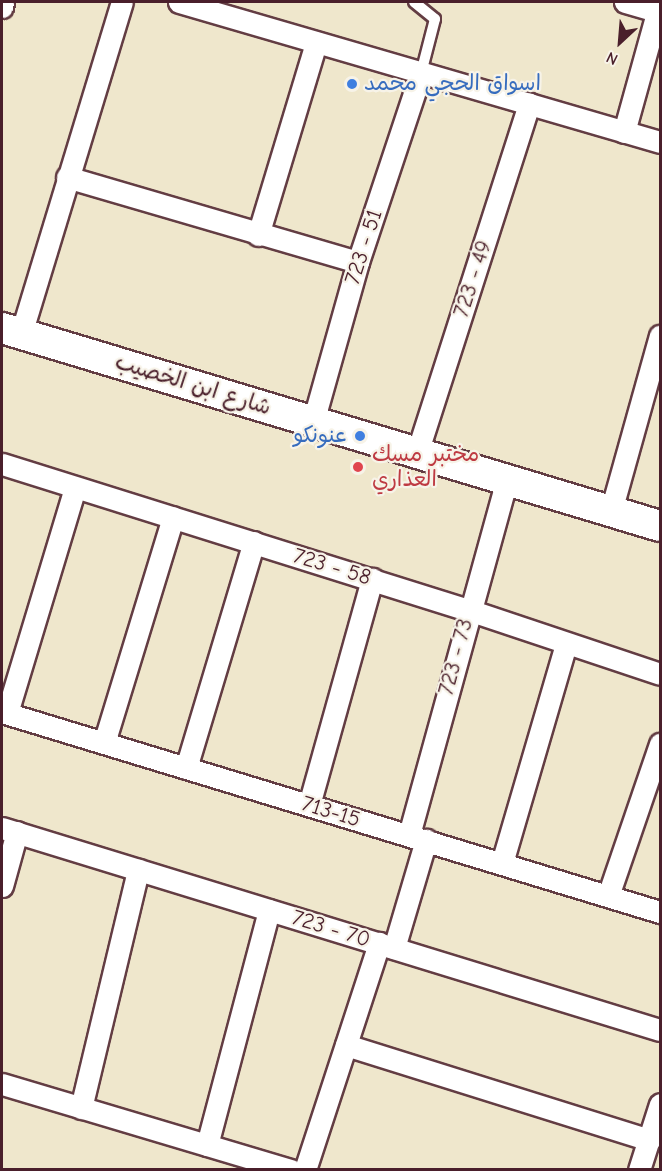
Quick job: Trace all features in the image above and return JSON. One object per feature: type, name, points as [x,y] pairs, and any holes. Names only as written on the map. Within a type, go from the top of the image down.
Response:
[{"type":"street","points":[[2,7],[3,2]]},
{"type":"street","points":[[11,331],[67,177],[122,2]]},
{"type":"street","points":[[179,2],[660,142]]},
{"type":"street","points":[[624,132],[659,8],[625,2]]},
{"type":"street","points":[[258,234],[316,43]]},
{"type":"street","name":"723 - 51","points":[[313,422],[358,262],[421,73]]},
{"type":"street","name":"723 - 49","points":[[417,453],[529,104]]},
{"type":"street","points":[[67,177],[358,262]]},
{"type":"street","name":"شارع ابن الخصيب","points":[[11,331],[660,526]]},
{"type":"street","points":[[611,511],[660,336]]},
{"type":"street","name":"723 - 58","points":[[2,465],[372,579],[660,674]]},
{"type":"street","name":"723 - 73","points":[[305,1170],[346,1045],[387,946],[417,838],[469,610],[507,480]]},
{"type":"street","points":[[4,712],[75,488]]},
{"type":"street","points":[[104,743],[173,517]]},
{"type":"street","points":[[186,768],[254,542]]},
{"type":"street","points":[[309,805],[372,579]]},
{"type":"street","points":[[502,863],[566,644]]},
{"type":"street","name":"713-15","points":[[4,712],[660,912]]},
{"type":"street","points":[[608,896],[660,744]]},
{"type":"street","points":[[2,885],[9,830]]},
{"type":"street","name":"723 - 70","points":[[9,830],[660,1030]]},
{"type":"street","points":[[81,1107],[138,870]]},
{"type":"street","points":[[207,1145],[269,910]]},
{"type":"street","points":[[346,1045],[649,1140]]},
{"type":"street","points":[[2,1084],[291,1170]]},
{"type":"street","points":[[639,1170],[660,1104]]},
{"type":"lane","points":[[414,2],[435,19],[421,73]]},
{"type":"place","name":"اسواق الحجي محمد","points":[[352,84]]},
{"type":"place","name":"عنونكو","points":[[360,436]]},
{"type":"place","name":"مختبر مسك العذاري","points":[[358,467]]}]
